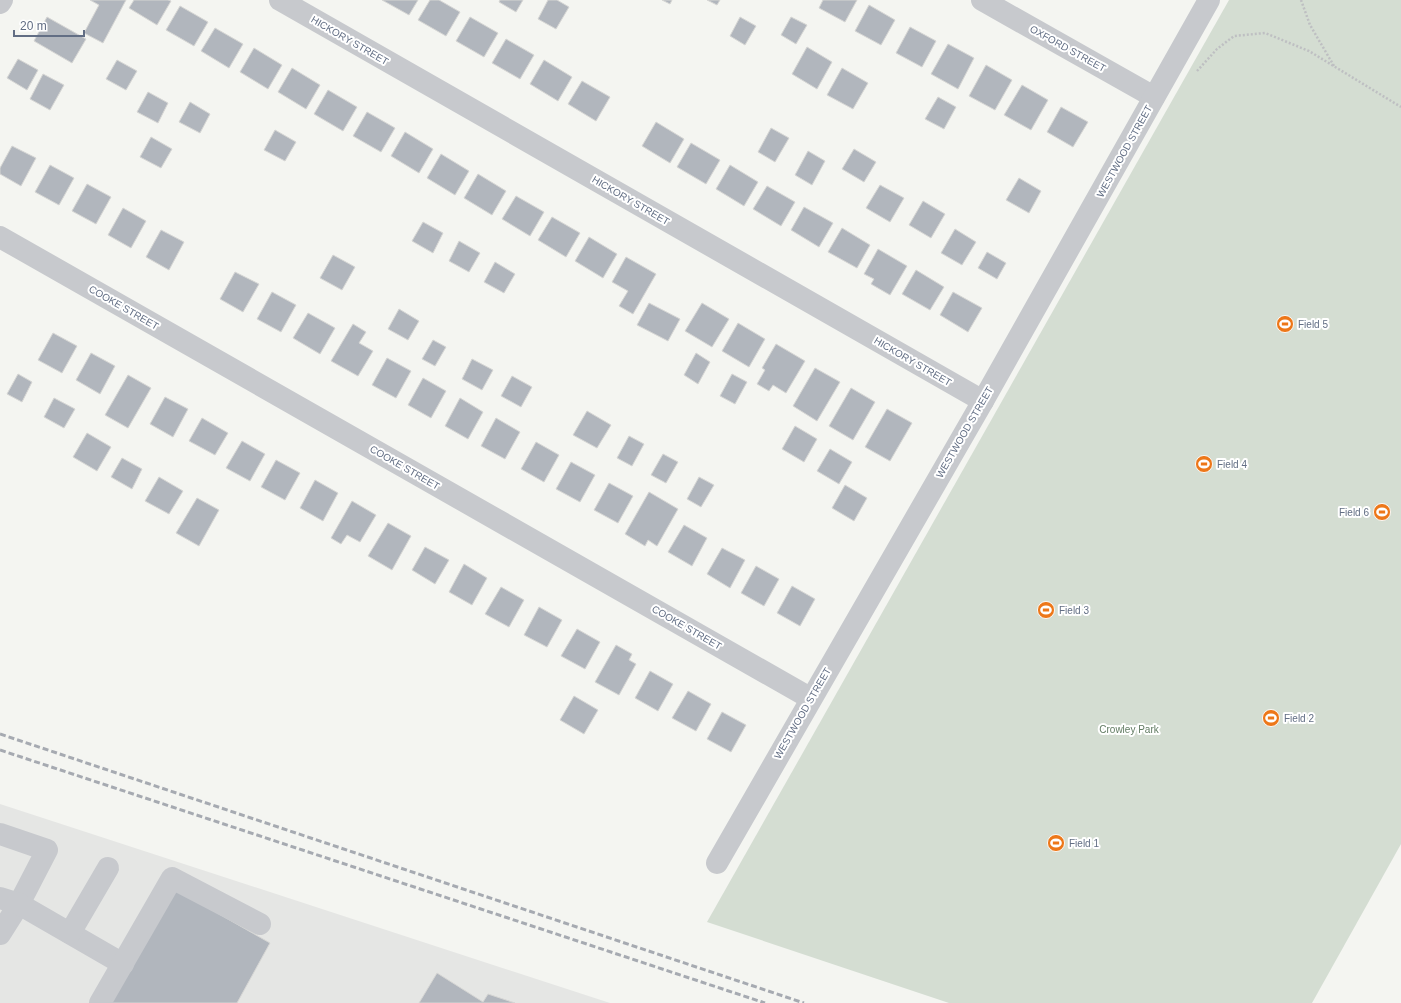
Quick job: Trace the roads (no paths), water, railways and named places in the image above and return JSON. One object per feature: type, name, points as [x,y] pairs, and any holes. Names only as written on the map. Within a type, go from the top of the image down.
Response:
[{"type":"street","name":"HICKORY STREET","points":[[280,0],[982,401]]},
{"type":"street","name":"OXFORD STREET","points":[[982,0],[1154,97]]},
{"type":"street","name":"WESTWOOD STREET","points":[[717,863],[810,698],[982,401],[1209,0]]},
{"type":"street","name":"COOKE STREET","points":[[0,237],[810,698]]},
{"type":"street","points":[[0,834],[47,850],[9,901],[0,934]]},
{"type":"street","points":[[70,933],[108,868]]},
{"type":"street","points":[[100,1003],[172,878],[260,924]]},
{"type":"street","points":[[9,901],[70,933],[123,964]]},
{"type":"railway","points":[[0,734],[804,1003]]},
{"type":"railway","points":[[0,750],[765,1003]]},
{"type":"place","name":"Field 5","points":[[1285,324]]},
{"type":"place","name":"Field 4","points":[[1204,464]]},
{"type":"place","name":"Field 6","points":[[1382,512]]},
{"type":"place","name":"Field 3","points":[[1046,610]]},
{"type":"place","name":"Field 2","points":[[1271,718]]},
{"type":"place","name":"Field 1","points":[[1056,843]]},
{"type":"park label","name":"Crowley Park","points":[[1129,729]]}]
